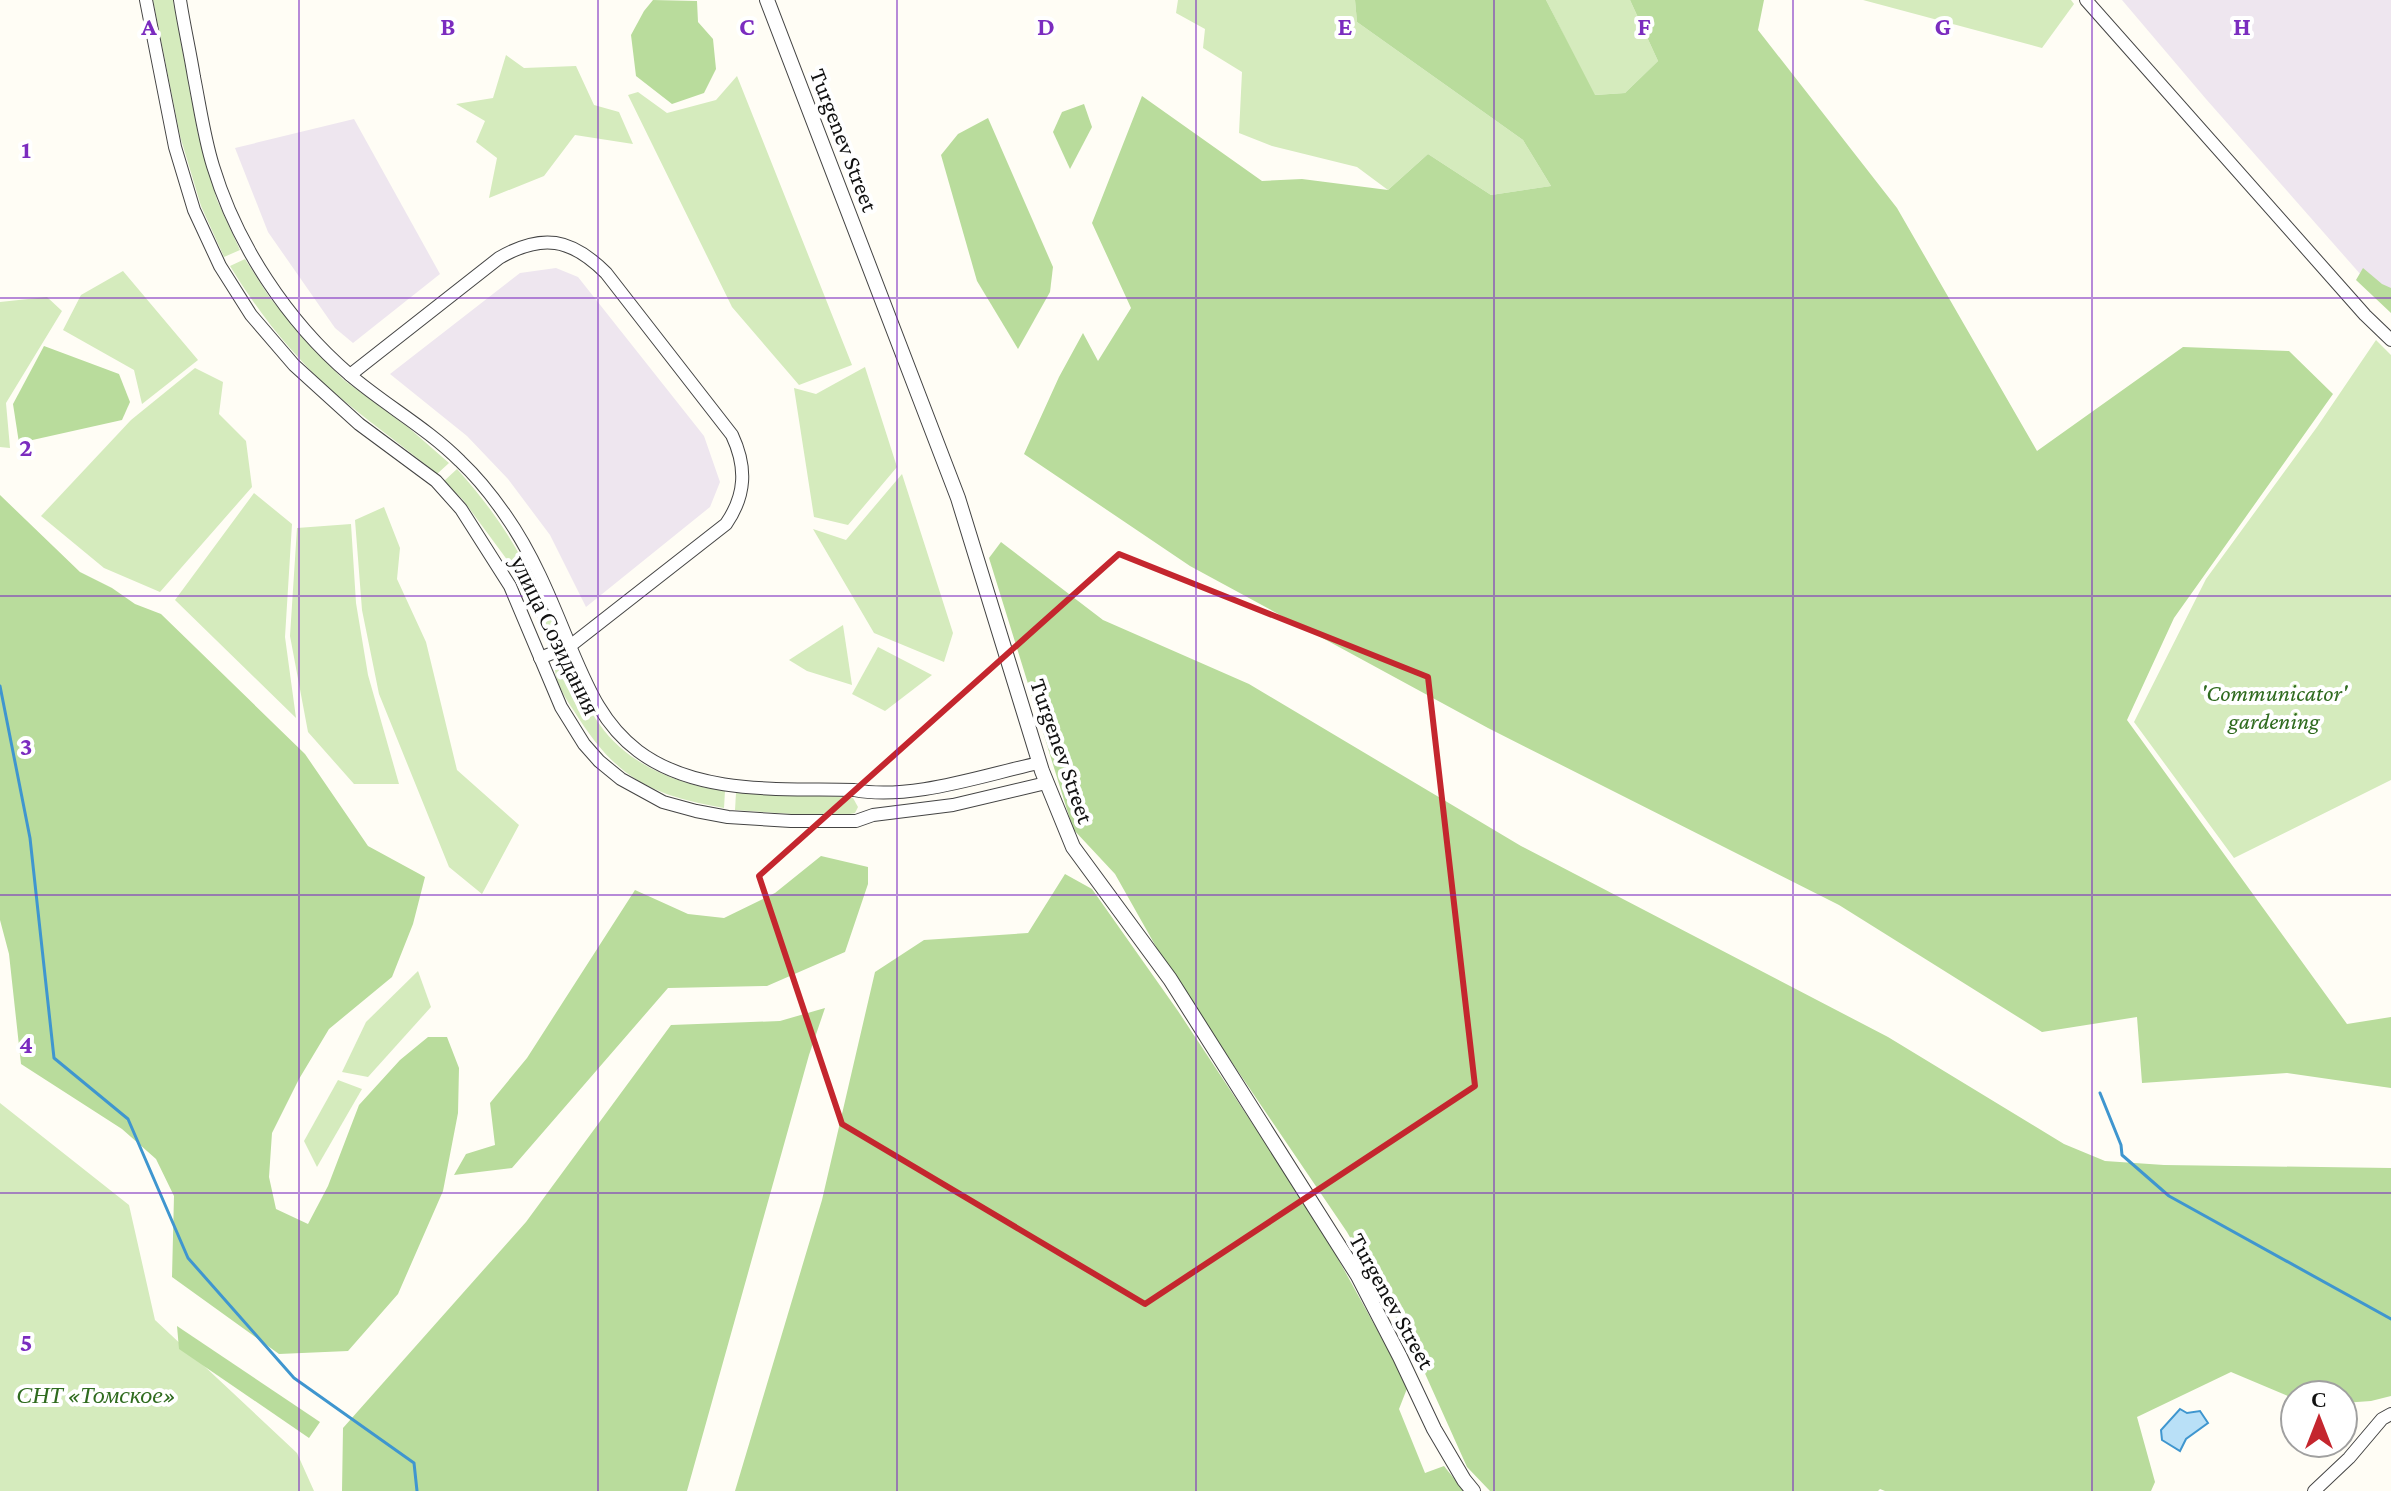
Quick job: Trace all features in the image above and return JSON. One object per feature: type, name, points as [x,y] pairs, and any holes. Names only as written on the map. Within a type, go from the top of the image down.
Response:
[{"type":"street","name":"улица Созидания","points":[[146,0],[175,147],[194,210],[220,266],[251,315],[294,365],[359,424],[436,481],[461,509],[510,586],[561,707],[584,744],[599,761],[621,779],[663,802],[728,817],[791,821],[858,821],[873,815],[953,805],[1046,783]]},
{"type":"street","name":"улица Созидания","points":[[180,0],[204,133],[224,197],[248,250],[277,295],[315,340],[350,375],[459,459],[507,517],[527,551],[589,692],[607,721],[639,752],[672,771],[701,780],[731,785],[854,790],[872,794],[901,792],[1039,763]]},
{"type":"street","name":"Turgenev Street","points":[[767,0],[958,498],[1039,763],[1073,847],[1170,979],[1358,1276],[1434,1429],[1473,1491]]},
{"type":"street","points":[[2086,0],[2365,315],[2391,340]]},
{"type":"street","points":[[350,375],[485,269],[518,247],[549,241],[571,246],[606,273],[732,435],[742,464],[743,489],[734,513],[717,533],[570,646],[540,658]]},
{"type":"street","points":[[854,790],[862,795],[866,804],[865,813],[858,821]]},
{"type":"street","points":[[2314,1491],[2349,1458],[2382,1419],[2391,1414]]},
{"type":"highlighted area","points":[[1119,554],[1428,677],[1475,1086],[1145,1304],[842,1124],[759,876]]},
{"type":"shaded area","points":[[2122,0],[2391,0],[2391,309],[2206,99]]},
{"type":"shaded area","points":[[354,119],[440,274],[353,343],[335,328],[268,232],[235,148]]},
{"type":"shaded area","points":[[556,268],[578,277],[704,436],[720,482],[710,507],[586,607],[550,535],[508,479],[467,436],[390,374],[520,273]]},
{"type":"green space","points":[[153,0],[173,0],[198,134],[217,200],[240,250],[224,257],[201,206],[180,136]]},
{"type":"green space","points":[[653,0],[697,1],[698,22],[713,39],[716,69],[704,93],[672,104],[636,76],[631,35]]},
{"type":"green space","points":[[1178,0],[1355,0],[1357,22],[1523,140],[1551,186],[1491,195],[1428,154],[1388,190],[1357,167],[1272,146],[1239,133],[1242,72],[1203,48],[1205,29],[1176,13]]},
{"type":"green space","points":[[1355,0],[1546,0],[1595,95],[1625,93],[1658,61],[1630,0],[1764,0],[1758,30],[1897,208],[2037,451],[2183,347],[2289,351],[2333,394],[2174,618],[2127,720],[2347,1024],[2391,1017],[2391,1088],[2287,1073],[2142,1083],[2137,1017],[2042,1032],[1839,905],[1488,728],[1190,566],[1024,454],[1083,333],[1098,361],[1131,308],[1092,223],[1142,96],[1262,181],[1302,179],[1388,190],[1428,154],[1491,195],[1551,186],[1523,140],[1357,22]]},
{"type":"green space","points":[[1546,0],[1630,0],[1658,61],[1625,93],[1594,95]]},
{"type":"green space","points":[[1863,0],[2071,0],[2074,4],[2042,48]]},
{"type":"green space","points":[[506,55],[524,68],[576,66],[594,105],[619,112],[633,144],[575,135],[544,176],[489,198],[497,158],[476,142],[485,121],[456,104],[493,98]]},
{"type":"green space","points":[[737,76],[852,365],[799,385],[732,307],[628,95],[638,92],[667,113],[716,100]]},
{"type":"green space","points":[[1084,104],[1092,127],[1070,169],[1053,132],[1062,112]]},
{"type":"green space","points":[[988,118],[1053,267],[1050,292],[1018,349],[977,281],[941,155],[958,134]]},
{"type":"green space","points":[[245,259],[270,298],[310,346],[344,380],[409,428],[449,463],[437,474],[344,401],[302,362],[252,300],[230,266]]},
{"type":"green space","points":[[2363,268],[2391,288],[2391,313],[2356,280]]},
{"type":"green space","points":[[123,271],[198,360],[142,404],[134,370],[63,330],[81,295]]},
{"type":"green space","points":[[47,297],[62,311],[6,403],[10,448],[0,447],[0,302]]},
{"type":"green space","name":"'Communicator' gardening","points":[[2376,340],[2391,355],[2391,780],[2234,858],[2134,722],[2206,579]]},
{"type":"green space","points":[[44,346],[119,374],[130,402],[122,420],[19,443],[13,404]]},
{"type":"green space","points":[[865,367],[897,467],[848,525],[814,517],[794,388],[816,394]]},
{"type":"green space","points":[[195,368],[223,382],[219,414],[246,441],[252,487],[160,592],[104,568],[41,516],[131,420]]},
{"type":"green space","points":[[457,469],[490,508],[527,568],[558,635],[558,644],[546,639],[522,580],[463,500],[444,481]]},
{"type":"green space","points":[[902,474],[953,633],[944,662],[874,633],[813,529],[846,540]]},
{"type":"green space","points":[[254,493],[292,524],[285,637],[296,718],[175,600]]},
{"type":"green space","points":[[0,495],[80,572],[135,604],[161,614],[305,754],[368,846],[425,877],[413,924],[392,977],[329,1029],[272,1133],[269,1177],[276,1209],[308,1224],[328,1186],[359,1105],[400,1060],[428,1037],[447,1037],[459,1068],[458,1113],[443,1191],[398,1294],[348,1351],[279,1354],[172,1277],[174,1196],[156,1159],[122,1129],[21,1064],[9,954],[0,920]]},
{"type":"green space","points":[[384,507],[400,548],[397,579],[426,642],[457,770],[519,825],[482,894],[449,867],[379,694],[362,610],[355,520]]},
{"type":"green space","points":[[351,524],[356,603],[368,675],[399,784],[354,784],[308,732],[290,636],[297,528]]},
{"type":"green space","points":[[1001,542],[1103,620],[1249,684],[1521,846],[1888,1037],[2064,1144],[2105,1161],[2164,1165],[2391,1168],[2391,1396],[2359,1402],[2359,1379],[2279,1379],[2279,1392],[2231,1372],[2137,1417],[2155,1482],[2151,1491],[1490,1491],[1467,1467],[1414,1349],[1347,1232],[1168,968],[1115,874],[1073,829],[989,558]]},
{"type":"green space","points":[[843,625],[852,685],[807,671],[789,660]]},
{"type":"green space","points":[[878,647],[932,675],[885,711],[852,694]]},
{"type":"green space","points":[[561,663],[571,669],[600,725],[625,751],[673,778],[725,791],[724,808],[654,789],[620,767],[589,734],[564,695],[555,672],[555,666]]},
{"type":"green space","points":[[736,793],[848,797],[853,798],[858,807],[855,813],[850,814],[735,810]]},
{"type":"green space","points":[[821,856],[868,867],[868,884],[845,952],[767,986],[668,988],[512,1168],[454,1175],[466,1154],[495,1145],[490,1103],[527,1058],[635,890],[688,914],[724,918],[775,893]]},
{"type":"green space","points":[[1065,874],[1092,889],[1178,1011],[1320,1226],[1408,1386],[1399,1409],[1425,1473],[1444,1466],[1464,1491],[735,1491],[822,1200],[875,972],[924,940],[1028,933]]},
{"type":"green space","points":[[418,971],[431,1007],[368,1077],[342,1072],[366,1022]]},
{"type":"green space","points":[[825,1008],[809,1055],[687,1491],[342,1491],[343,1428],[526,1222],[671,1025],[780,1021]]},
{"type":"green space","points":[[338,1080],[362,1089],[317,1167],[304,1141]]},
{"type":"green space","name":"СНТ «Томское»","points":[[0,1103],[129,1205],[155,1320],[297,1453],[314,1491],[0,1491]]},
{"type":"green space","points":[[177,1326],[320,1422],[309,1438],[179,1349]]},
{"type":"water","points":[[2180,1409],[2187,1413],[2200,1411],[2208,1423],[2186,1439],[2180,1451],[2162,1440],[2161,1430]]},
{"type":"waterway","points":[[0,686],[30,838],[54,1058],[128,1119],[188,1258],[294,1378],[414,1463],[417,1491]]},
{"type":"waterway","points":[[2100,1093],[2121,1145],[2122,1155],[2169,1196],[2391,1319]]}]
